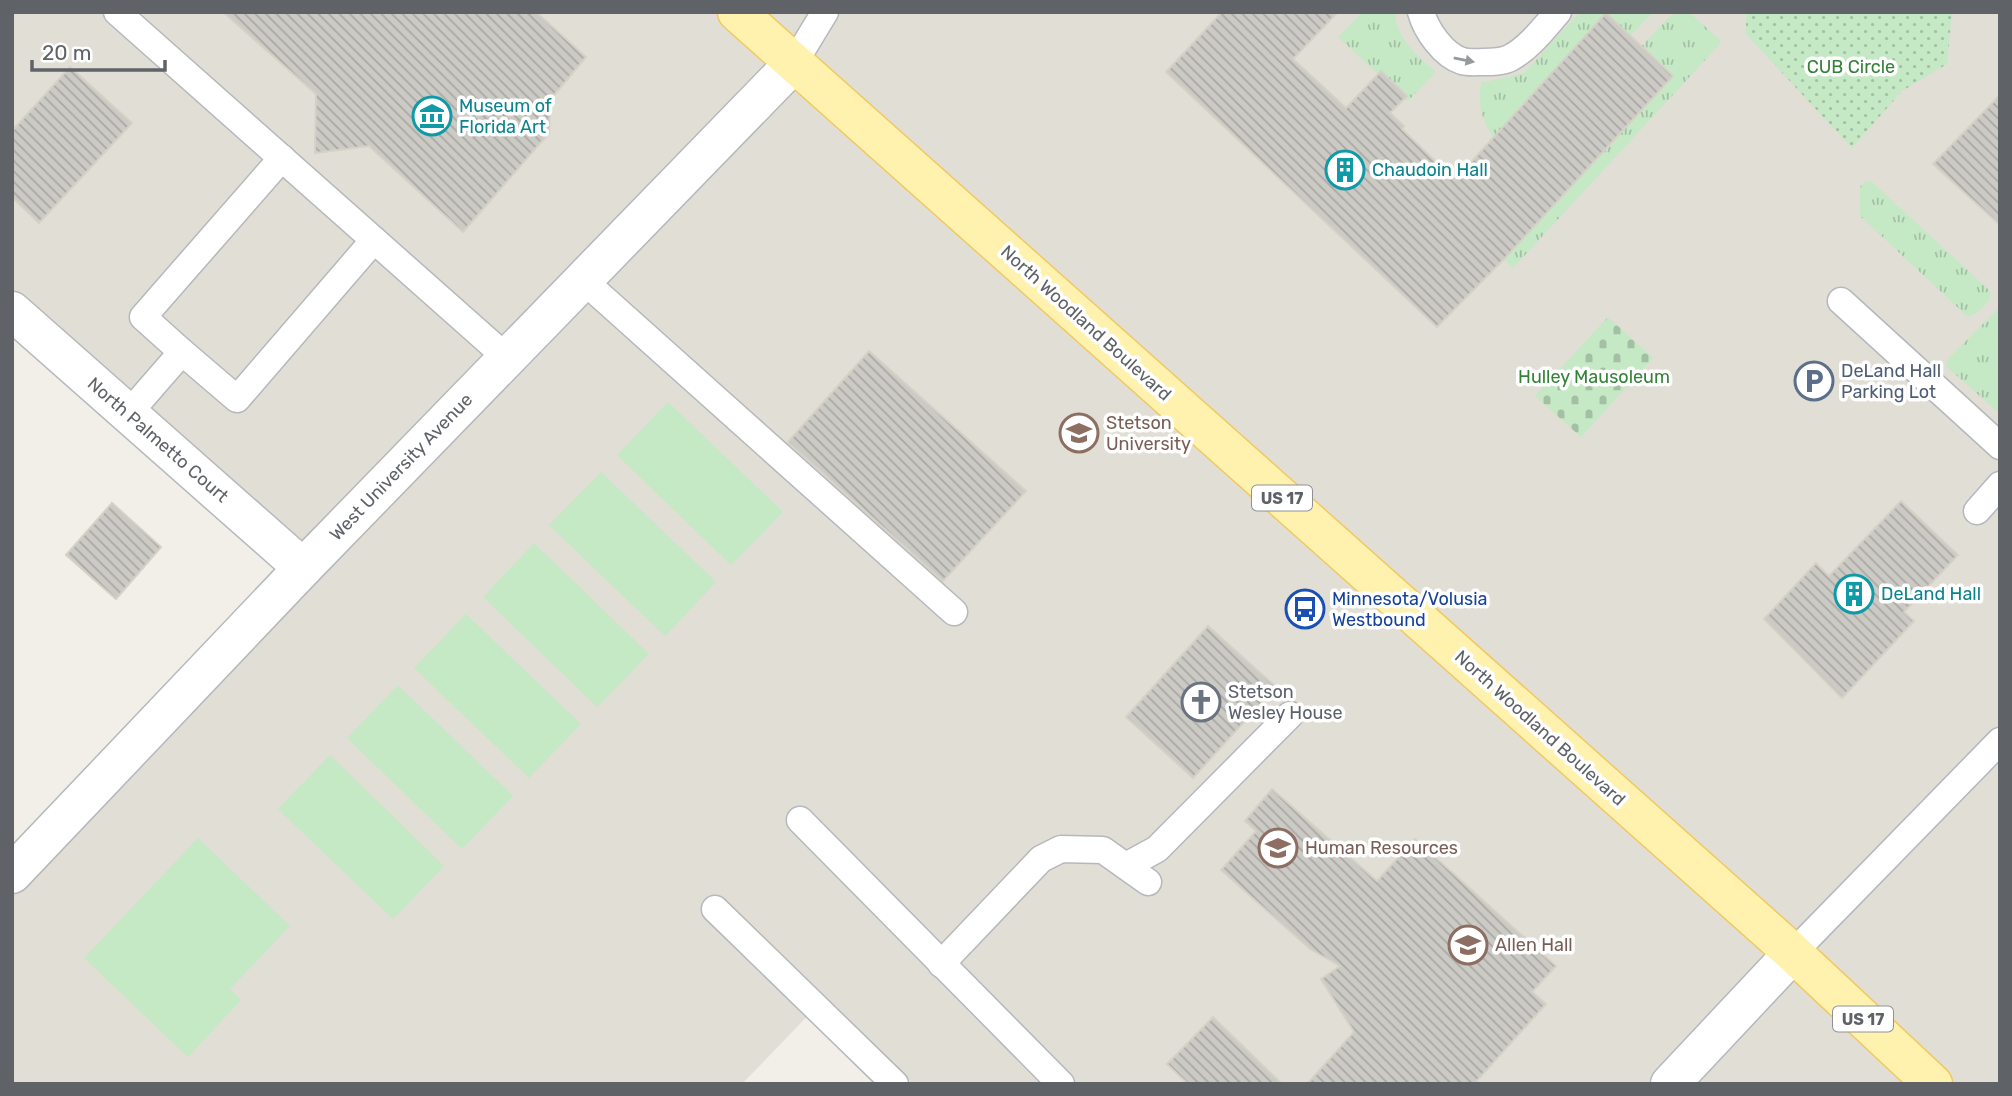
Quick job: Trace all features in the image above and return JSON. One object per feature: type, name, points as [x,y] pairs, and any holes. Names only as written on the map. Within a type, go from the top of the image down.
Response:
[{"type":"main road","name":"North Woodland Boulevard","points":[[737,12],[1793,953],[1933,1084]]},
{"type":"street","name":"West University Avenue","points":[[12,874],[303,568],[794,63]]},
{"type":"street","name":"North Palmetto Court","points":[[12,312],[303,568]]},
{"type":"street","points":[[1670,1084],[1793,953]]},
{"type":"lane","points":[[117,12],[507,358]]},
{"type":"lane","points":[[794,63],[825,12]]},
{"type":"lane","points":[[1421,12],[1425,26],[1438,41],[1453,58],[1465,62],[1495,62],[1510,58],[1528,45],[1558,12]]},
{"type":"lane","points":[[282,158],[143,317],[182,352],[237,399],[374,240]]},
{"type":"lane","points":[[583,280],[954,612]]},
{"type":"lane","points":[[1841,301],[2000,446]]},
{"type":"lane","points":[[128,414],[182,352]]},
{"type":"lane","points":[[1977,511],[2000,485]]},
{"type":"lane","points":[[1126,866],[1157,849],[1290,715]]},
{"type":"lane","points":[[1793,953],[2000,741]]},
{"type":"lane","points":[[800,820],[1061,1084]]},
{"type":"lane","points":[[940,964],[1041,859],[1061,849],[1103,850],[1148,882]]},
{"type":"lane","points":[[715,909],[895,1084]]},
{"type":"shaded area","name":"Stetson University","points":[[12,12],[2000,12],[2000,1084],[913,1084],[823,1000],[742,1084],[12,1084],[12,874],[303,568],[12,299]]},
{"type":"green space","points":[[1363,12],[1395,12],[1403,38],[1436,72],[1408,101],[1405,98],[1407,96],[1381,72],[1378,74],[1338,37]]},
{"type":"green space","points":[[1580,12],[1653,12],[1630,36],[1605,14],[1493,137],[1481,112],[1481,83],[1524,73]]},
{"type":"green space","points":[[1680,12],[1690,13],[1721,41],[1718,46],[1513,268],[1504,259],[1673,77],[1641,47],[1670,16]]},
{"type":"green space","name":"CUB Circle","points":[[1746,12],[1952,12],[1947,64],[1902,91],[1852,148],[1746,34]]},
{"type":"green space","points":[[1866,181],[1872,182],[1989,290],[1991,296],[1981,309],[1967,316],[1860,216],[1860,187]]},
{"type":"green space","points":[[2000,307],[2000,414],[1946,366],[1948,359]]},
{"type":"green space","name":"Hulley Mausoleum","points":[[1608,317],[1653,358],[1581,437],[1535,396]]},
{"type":"green space","points":[[668,402],[783,512],[731,565],[617,455]]},
{"type":"green space","points":[[601,472],[716,582],[665,636],[549,525]]},
{"type":"green space","points":[[534,543],[649,654],[597,707],[483,597]]},
{"type":"green space","points":[[466,614],[581,724],[529,778],[414,668]]},
{"type":"green space","points":[[398,685],[513,796],[462,849],[347,738]]},
{"type":"green space","points":[[330,755],[444,866],[393,919],[278,809]]},
{"type":"green space","points":[[198,838],[290,926],[230,989],[241,1000],[188,1057],[84,958]]},
{"type":"building","name":"Museum of Florida Art","points":[[223,12],[536,12],[586,57],[550,100],[549,133],[463,232],[369,146],[315,153],[316,94]]},
{"type":"building","name":"Chaudoin Hall","points":[[1222,12],[1338,12],[1293,59],[1346,108],[1381,71],[1407,96],[1390,113],[1404,126],[1402,129],[1455,180],[1606,13],[1673,76],[1504,259],[1437,327],[1166,72]]},
{"type":"building","points":[[70,67],[132,123],[39,223],[12,197],[12,131]]},
{"type":"building","points":[[2000,95],[2000,225],[1933,164]]},
{"type":"building","points":[[869,351],[1026,491],[943,581],[788,442]]},
{"type":"building","name":"DeLand Hall","points":[[1901,501],[1958,555],[1904,612],[1914,621],[1842,698],[1764,619],[1816,563],[1829,576]]},
{"type":"building","points":[[112,503],[161,547],[116,599],[66,555]]},
{"type":"building","name":"Stetson Wesley House","points":[[1208,626],[1276,687],[1193,778],[1126,717]]},
{"type":"building","points":[[1272,789],[1377,881],[1415,839],[1556,966],[1532,992],[1546,1004],[1474,1084],[1307,1084],[1354,1032],[1321,979],[1340,966],[1310,949],[1221,870],[1256,831],[1245,821]]},
{"type":"building","points":[[1213,1017],[1282,1084],[1188,1084],[1167,1064]]},
{"type":"place","name":"Museum of Florida Art","points":[[432,116]]},
{"type":"place","name":"Chaudoin Hall","points":[[1345,170]]},
{"type":"place","name":"DeLand Hall Parking Lot","points":[[1814,381]]},
{"type":"place","name":"Stetson University","points":[[1079,433]]},
{"type":"place","name":"DeLand Hall","points":[[1854,594]]},
{"type":"place","name":"Minnesota/Volusia Westbound","points":[[1305,609]]},
{"type":"place","name":"Stetson Wesley House","points":[[1201,702]]},
{"type":"place","name":"Human Resources","points":[[1278,848]]},
{"type":"place","name":"Allen Hall","points":[[1468,945]]}]
